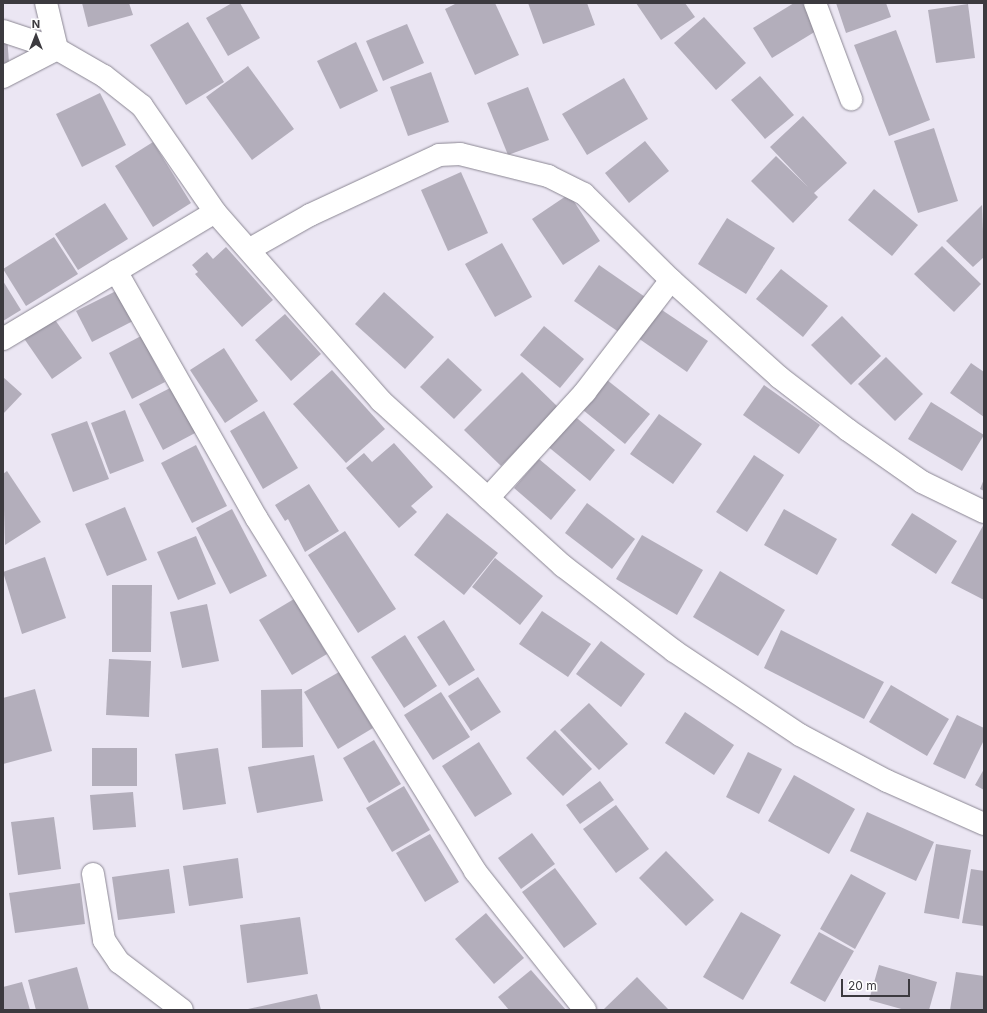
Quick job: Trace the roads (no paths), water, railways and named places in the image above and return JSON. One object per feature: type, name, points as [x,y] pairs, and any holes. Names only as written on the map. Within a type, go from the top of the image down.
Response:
[{"type":"street","points":[[46,3],[57,49]]},
{"type":"street","points":[[815,3],[851,99]]},
{"type":"street","points":[[3,31],[57,49],[104,76],[142,106],[215,212],[250,249],[380,401],[563,566],[735,693],[800,735],[887,781],[984,824]]},
{"type":"street","points":[[3,77],[57,49]]},
{"type":"street","points":[[250,249],[310,215],[420,162],[460,154],[564,182],[618,226],[671,280],[779,377],[848,430],[922,482],[984,512]]},
{"type":"street","points":[[3,339],[215,212]]},
{"type":"street","points":[[116,271],[257,519],[470,865],[585,1010]]},
{"type":"street","points":[[488,498],[585,392],[671,280]]},
{"type":"street","points":[[94,874],[104,940],[119,962],[182,1010]]}]
